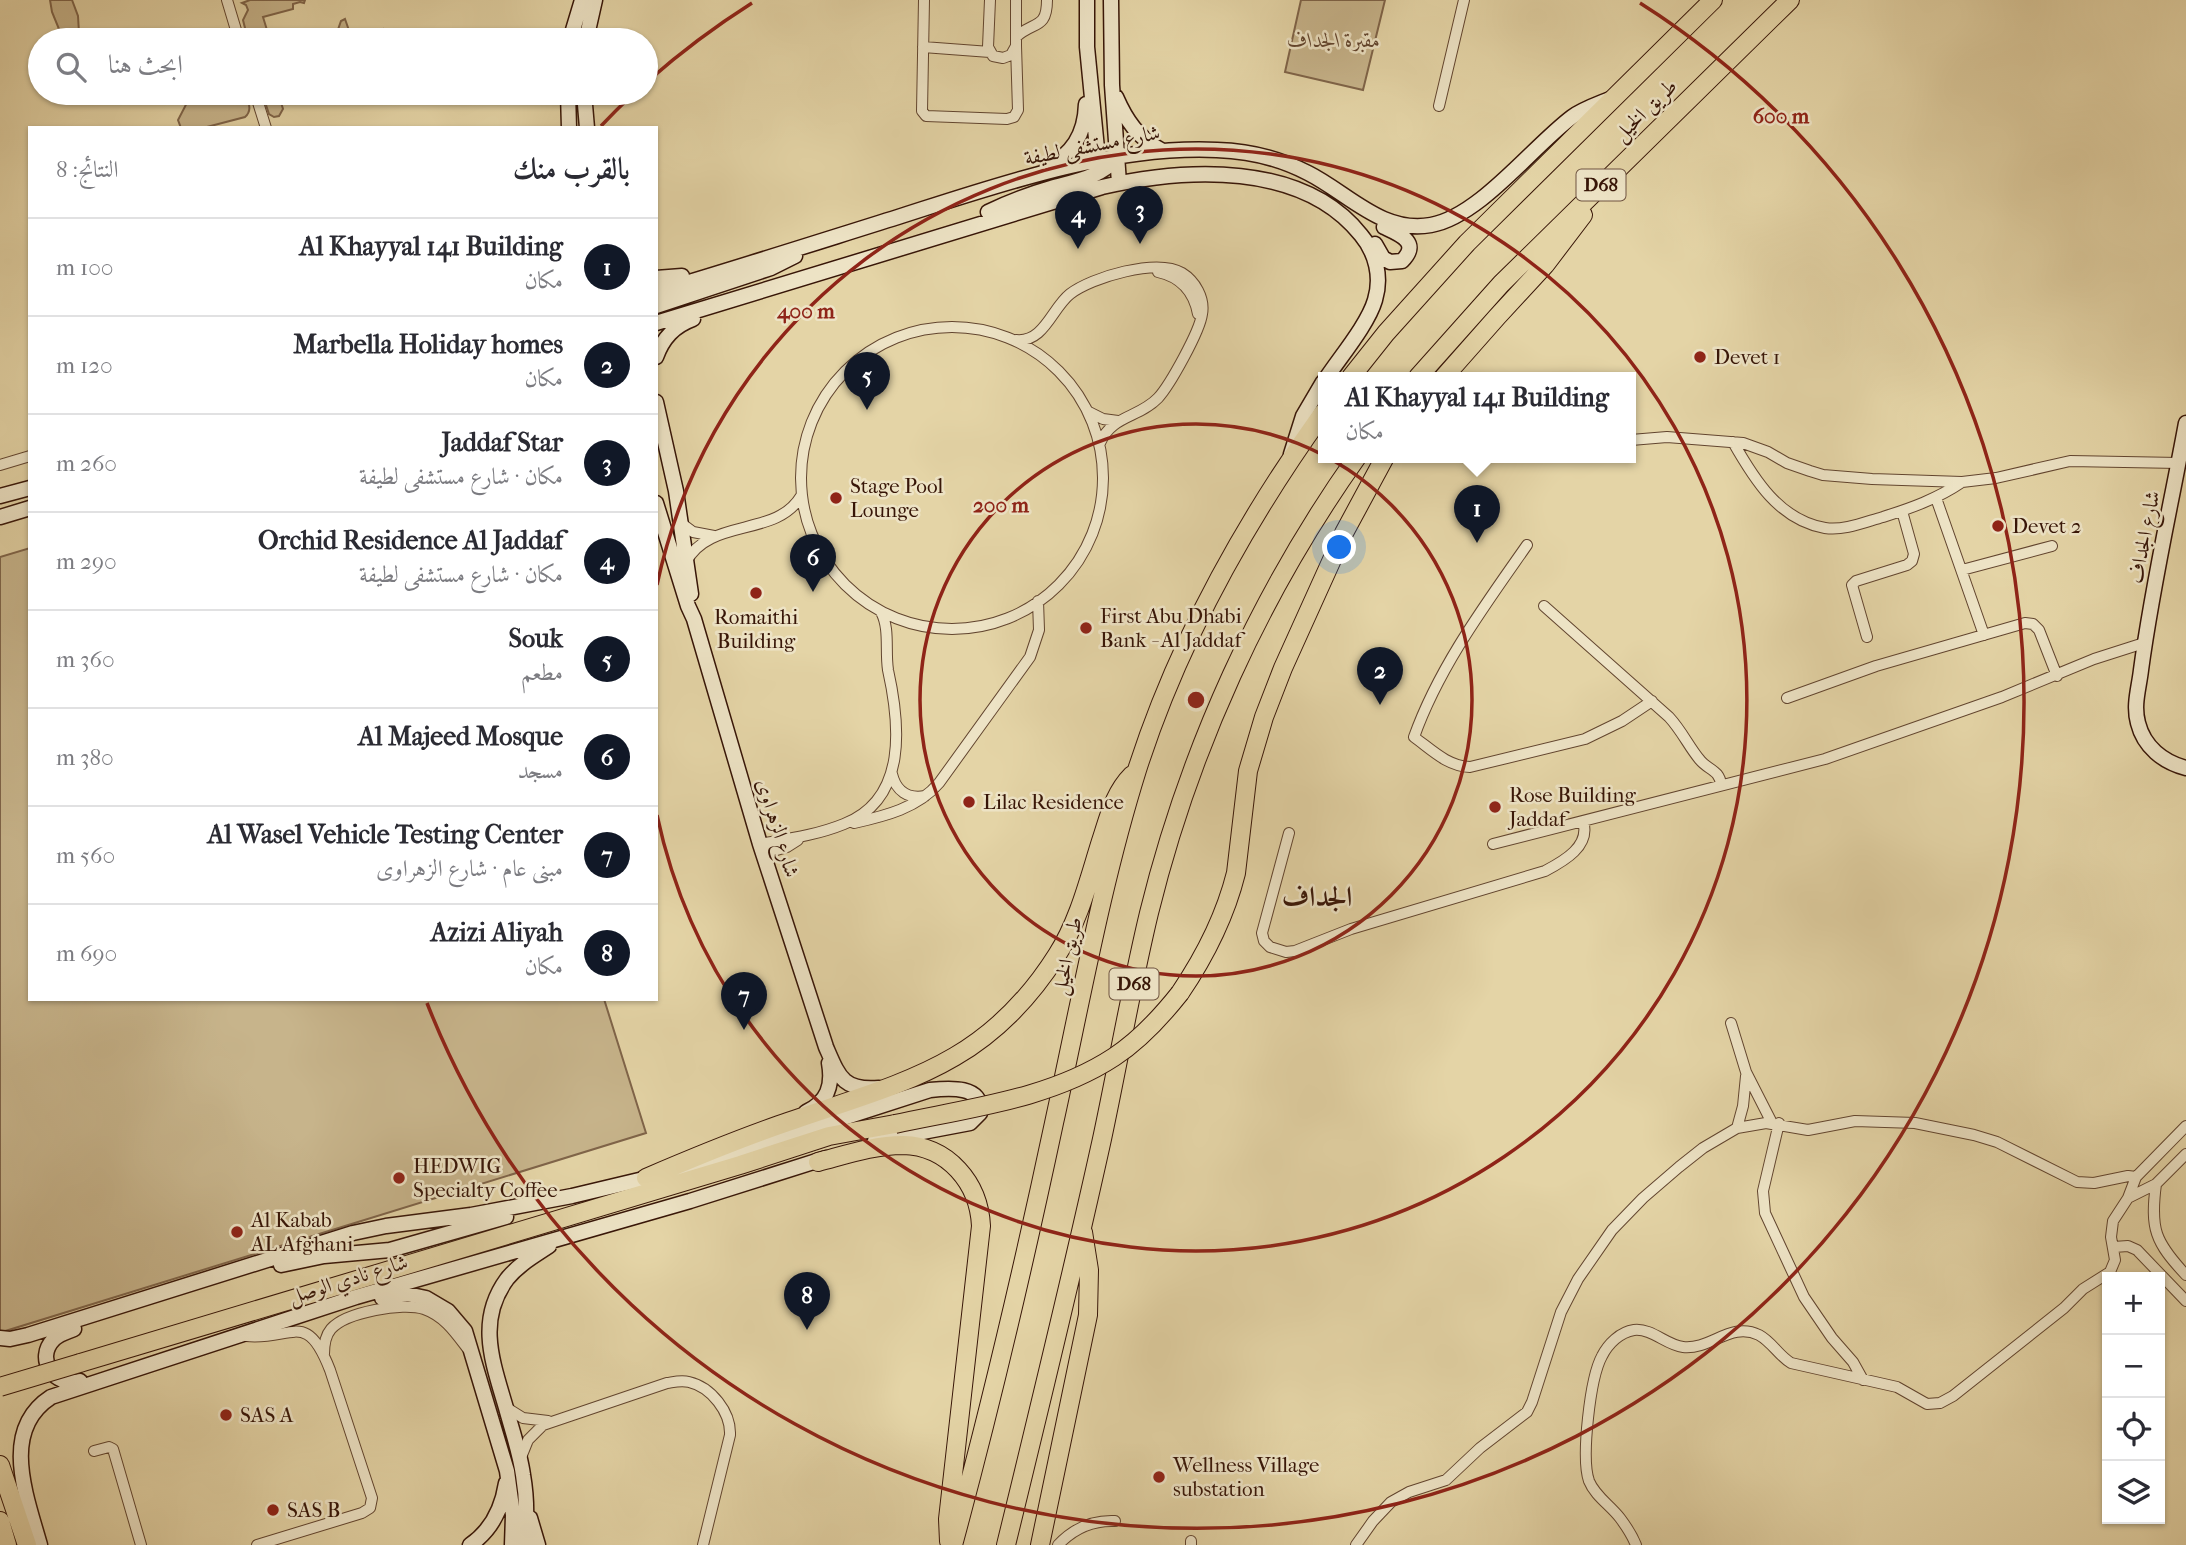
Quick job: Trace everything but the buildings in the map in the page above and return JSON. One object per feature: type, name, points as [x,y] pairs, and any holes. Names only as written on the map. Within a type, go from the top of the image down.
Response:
[{"type":"highway","name":"طريق الخيل","points":[[1355,372],[1386,333],[1467,243],[1713,0]]},
{"type":"highway","name":"طريق الخيل","points":[[1422,372],[1501,284],[1790,0]]},
{"type":"highway","points":[[1448,372],[1545,265],[1579,220],[1599,187]]},
{"type":"highway","name":"طريق الخيل","points":[[951,1545],[987,1419],[1102,902],[1138,770],[1170,685],[1207,602],[1250,522],[1318,420]]},
{"type":"highway","name":"D68","points":[[1006,1545],[1104,1128],[1149,913],[1187,785],[1218,704],[1256,624],[1297,548],[1353,463]]},
{"type":"highway","points":[[0,1387],[740,1165],[801,1144],[1029,1095],[1076,1079],[1098,1067],[1135,1042],[1158,1019],[1180,993],[1210,943],[1236,873],[1248,771],[1273,691],[1344,533],[1382,463]]},
{"type":"highway","points":[[646,1178],[777,1125],[897,1085],[946,1063],[976,1044],[1005,1020],[1033,991],[1065,942],[1115,798],[1138,770]]},
{"type":"highway","points":[[818,1161],[874,1148],[903,1145],[915,1147],[933,1152],[955,1166],[976,1199],[981,1226],[947,1519],[951,1545]]},
{"type":"highway","points":[[1040,1545],[1088,1315],[1089,1270],[1081,1226]]},
{"type":"highway","points":[[0,1465],[27,1545]]},
{"type":"highway","points":[[0,1521],[7,1545]]},
{"type":"street","points":[[227,0],[235,28]]},
{"type":"street","points":[[574,28],[582,0]]},
{"type":"street","points":[[589,28],[595,0]]},
{"type":"street","points":[[924,0],[924,114],[930,117],[1007,119],[1014,117],[1017,110],[1017,1]]},
{"type":"street","points":[[990,0],[990,52]]},
{"type":"street","points":[[923,47],[990,52],[998,58],[1012,55],[1016,41],[1024,31],[1035,27],[1044,18],[1047,0]]},
{"type":"street","points":[[1087,0],[1087,47],[1100,173]]},
{"type":"street","points":[[1111,0],[1112,85],[1119,183]]},
{"type":"street","points":[[1439,106],[1464,0]]},
{"type":"street","points":[[1016,18],[1035,27]]},
{"type":"street","points":[[1034,177],[1061,159],[1079,139],[1090,82]]},
{"type":"street","points":[[1112,85],[1135,131],[1161,150]]},
{"type":"street","name":"شارع مستشفى لطيفة","points":[[658,322],[947,234],[1100,173],[1118,157],[1161,150],[1216,150],[1267,156],[1311,174],[1382,219],[1399,225],[1430,225],[1446,221],[1479,201],[1576,114],[1618,95]]},
{"type":"street","points":[[258,105],[264,126]]},
{"type":"street","points":[[568,105],[569,126]]},
{"type":"street","points":[[585,105],[587,126]]},
{"type":"street","name":"شارع مستشفى لطيفة","points":[[658,291],[951,200],[1034,177],[1100,173],[1119,183],[1192,174],[1238,176],[1295,190],[1320,201],[1343,216],[1368,243],[1374,256],[1378,285],[1375,300],[1370,313],[1330,372]]},
{"type":"street","points":[[1343,216],[1368,235],[1386,261],[1398,263],[1408,255],[1406,238],[1367,217],[1350,200]]},
{"type":"street","points":[[658,305],[771,268],[810,245]]},
{"type":"street","points":[[1015,340],[1027,340],[1042,330],[1058,306],[1077,289],[1101,279],[1161,267],[1181,272],[1189,278],[1200,295],[1202,315],[1163,392],[1147,407],[1118,421],[1102,436],[1100,443]]},
{"type":"street","points":[[658,278],[675,278],[700,272],[718,273]]},
{"type":"street","points":[[658,353],[668,335],[677,327],[686,321],[714,312],[728,302]]},
{"type":"street","points":[[944,327],[980,329],[1015,340],[1044,357],[1073,386],[1089,412],[1100,443],[1104,481],[1101,507],[1084,552],[1068,574],[1038,601],[1000,621],[958,628],[916,624],[881,611],[857,595],[839,579],[818,549],[808,527],[801,496],[803,452],[816,411],[836,381],[862,356],[901,335],[944,327]]},
{"type":"street","points":[[1042,330],[1040,347],[1044,357]]},
{"type":"street","points":[[1290,460],[1303,416],[1318,390]]},
{"type":"street","points":[[1089,412],[1102,419],[1118,421]]},
{"type":"street","name":"شارع الجداف","points":[[2142,658],[2186,423]]},
{"type":"street","name":"شارع الزهراوى","points":[[660,427],[681,523],[694,619]]},
{"type":"street","points":[[1636,440],[1667,437],[1733,442],[1760,448],[1797,467],[1823,475],[1872,479],[1962,482],[2013,475],[2070,461],[2179,463]]},
{"type":"street","points":[[1733,442],[1765,492],[1783,508],[1803,520],[1825,528],[1860,524],[1902,511],[1936,498],[1962,482]]},
{"type":"street","points":[[0,465],[28,457]]},
{"type":"street","points":[[0,496],[28,489]]},
{"type":"street","points":[[686,562],[701,544],[715,536],[780,516],[795,505],[801,496]]},
{"type":"street","points":[[1936,498],[1984,635]]},
{"type":"street","points":[[0,517],[28,509]]},
{"type":"street","name":"شارع الزهراوى","points":[[658,509],[826,1047],[838,1074],[852,1086],[868,1089],[897,1085]]},
{"type":"street","points":[[1867,637],[1852,585],[1856,581],[1912,561],[1914,554],[1902,511]]},
{"type":"street","points":[[780,516],[796,519],[808,527]]},
{"type":"street","points":[[681,523],[700,534],[715,536]]},
{"type":"street","points":[[1527,545],[1457,650],[1414,737],[1445,761],[1470,767],[1585,738],[1622,722],[1652,701]]},
{"type":"street","points":[[1962,570],[2052,546]]},
{"type":"street","points":[[762,849],[843,824],[890,813],[911,806],[926,796],[939,783],[1030,657],[1039,630],[1038,601]]},
{"type":"street","points":[[1544,606],[1677,726],[1701,762],[1717,773],[1721,785]]},
{"type":"street","points":[[843,824],[869,808],[883,793],[892,774],[896,715],[886,656],[886,623],[881,611]]},
{"type":"street","points":[[1787,698],[1876,666],[2021,624],[2033,624],[2039,630],[2057,676]]},
{"type":"street","points":[[1493,844],[1837,755],[2002,697],[2094,659],[2144,643]]},
{"type":"street","points":[[2142,658],[2136,706],[2141,731],[2149,746],[2162,758],[2186,768]]},
{"type":"street","points":[[2142,658],[2137,669],[2130,705],[2134,733],[2150,757],[2166,767],[2186,774]]},
{"type":"street","points":[[892,774],[895,784],[902,792],[916,797],[926,796]]},
{"type":"street","points":[[1289,833],[1262,933],[1264,941],[1270,947],[1286,952],[1303,949],[1351,929],[1545,871],[1562,861],[1581,844],[1586,831],[1583,821]]},
{"type":"street","points":[[1731,1023],[1746,1072],[1775,1123],[1763,1191],[1765,1213],[1804,1297],[1832,1338],[1853,1362],[1863,1380]]},
{"type":"street","name":"شارع الزهراوى","points":[[777,1125],[810,1110],[825,1098],[831,1079],[826,1047]]},
{"type":"street","points":[[1737,1128],[1745,1095],[1746,1072]]},
{"type":"street","name":"شارع نادي الوصل","points":[[0,1338],[28,1335],[370,1229],[572,1196],[706,1164],[930,1090],[968,1091],[979,1100],[980,1113],[970,1123],[869,1142],[690,1201],[356,1297],[51,1397],[31,1412],[22,1427],[17,1459],[40,1545]]},
{"type":"street","points":[[1356,1545],[1391,1502],[1409,1492],[1446,1480],[1480,1448],[1527,1412],[1561,1312],[1584,1271],[1612,1230],[1643,1198],[1685,1162],[1737,1128],[1775,1123],[1808,1130],[1855,1121],[1925,1125],[1997,1142],[2077,1182],[2094,1183],[2128,1176],[2136,1177]]},
{"type":"street","points":[[1636,1545],[1619,1517],[1595,1492],[1587,1472],[1587,1429],[1596,1370],[1601,1356],[1616,1339],[1626,1332],[1641,1330],[1675,1346],[1693,1348],[1727,1333],[1745,1331],[1762,1337],[1791,1363],[1897,1387],[1927,1404],[1947,1400],[2064,1308],[2083,1289],[2110,1272],[2115,1260],[2112,1226],[2136,1177],[2186,1126]]},
{"type":"street","points":[[2128,1198],[2156,1184],[2186,1154]]},
{"type":"street","points":[[2156,1184],[2153,1217],[2156,1234],[2164,1250],[2186,1275]]},
{"type":"street","name":"شارع نادي الوصل","points":[[238,1269],[324,1256],[390,1250],[523,1212],[543,1201]]},
{"type":"street","points":[[538,1545],[526,1503],[520,1460],[495,1373],[490,1349],[490,1325],[494,1304],[506,1280],[518,1268],[562,1237]]},
{"type":"street","points":[[2114,1247],[2128,1246],[2137,1250],[2186,1301]]},
{"type":"street","points":[[215,1322],[495,1256]]},
{"type":"street","points":[[356,1297],[374,1299],[407,1294],[434,1301],[460,1323],[468,1338],[508,1471],[513,1515],[512,1545]]},
{"type":"street","points":[[324,1355],[327,1336],[335,1325],[385,1307],[404,1305],[423,1308],[440,1317],[454,1330],[474,1360]]},
{"type":"street","points":[[105,1311],[91,1321],[55,1338],[48,1348],[46,1359],[53,1375],[63,1381],[108,1377]]},
{"type":"street","points":[[240,1335],[263,1336],[284,1331],[303,1331],[313,1338],[324,1355],[372,1503],[370,1508],[362,1513],[257,1545]]},
{"type":"street","points":[[520,1460],[528,1440],[552,1421],[676,1382],[692,1382],[719,1402],[729,1417],[730,1435],[703,1545]]},
{"type":"street","points":[[506,1408],[532,1420],[552,1421]]},
{"type":"street","points":[[94,1451],[109,1447],[113,1450],[141,1545]]},
{"type":"street","points":[[470,1545],[485,1534],[497,1514],[505,1493],[508,1471]]},
{"type":"street","points":[[524,1545],[526,1503]]},
{"type":"street","points":[[1058,1545],[1082,1527],[1115,1521]]},
{"type":"green space","points":[[50,0],[72,0],[78,16],[79,28],[59,28]]},
{"type":"green space","points":[[250,0],[305,0],[304,3],[293,4],[293,9],[263,17],[266,28],[245,28],[243,20],[248,10],[242,3]]},
{"type":"green space","name":"مقبرة الجداف","points":[[1301,0],[1385,0],[1363,90],[1285,72]]},
{"type":"green space","points":[[345,19],[348,28],[339,28]]},
{"type":"green space","points":[[186,105],[249,106],[245,117],[211,126],[180,126],[178,120]]},
{"type":"green space","points":[[266,105],[282,105],[283,109],[279,116],[269,114]]},
{"type":"green space","points":[[28,549],[28,1001],[605,1001],[646,1133],[2,1332],[0,557]]},
{"type":"place","name":"Jaddaf Star","points":[[1140,244]]},
{"type":"place","name":"Orchid Residence Al Jaddaf","points":[[1078,249]]},
{"type":"place","name":"Devet 1","points":[[1700,357]]},
{"type":"place","name":"Souk","points":[[867,410]]},
{"type":"place","name":"Stage Pool Lounge","points":[[836,498]]},
{"type":"place","name":"Devet 2","points":[[1998,526]]},
{"type":"place","name":"Al Khayyal 141 Building","points":[[1477,543]]},
{"type":"place","name":"Al Majeed Mosque","points":[[813,592]]},
{"type":"place","name":"Romaithi Building","points":[[756,593]]},
{"type":"place","name":"First Abu Dhabi Bank - Al Jaddaf","points":[[1086,628]]},
{"type":"place","name":"Marbella Holiday homes","points":[[1380,705]]},
{"type":"place","name":"Lilac Residence","points":[[969,802]]},
{"type":"place","name":"Rose Building Jaddaf","points":[[1495,807]]},
{"type":"place","name":"Al Wasel Vehicle Testing Center","points":[[744,1030]]},
{"type":"place","name":"HEDWIG Specialty Coffee","points":[[399,1178]]},
{"type":"place","name":"Al Kabab AL Afghani","points":[[237,1232]]},
{"type":"place","name":"Azizi Aliyah","points":[[807,1330]]},
{"type":"place","name":"SAS A","points":[[226,1415]]},
{"type":"place","name":"Wellness Village substation","points":[[1159,1477]]},
{"type":"place","name":"SAS B","points":[[273,1510]]},
{"type":"district","name":"الجداف","points":[[1317,896]]}]
